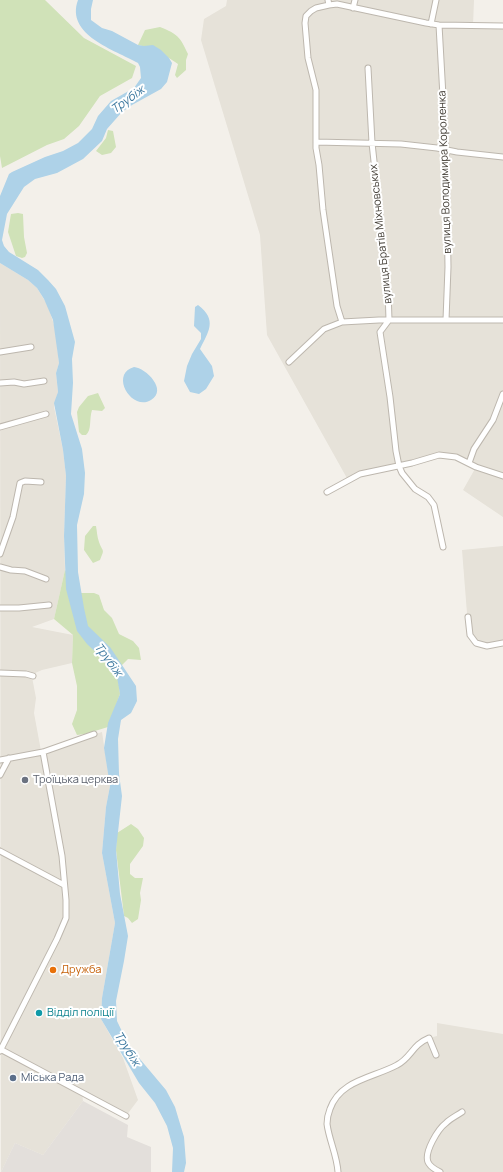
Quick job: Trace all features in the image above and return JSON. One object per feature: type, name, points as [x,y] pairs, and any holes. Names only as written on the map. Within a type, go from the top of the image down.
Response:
[{"type":"street","points":[[353,8],[355,0]]},
{"type":"street","points":[[431,24],[436,0]]},
{"type":"street","points":[[342,322],[336,300],[324,216],[316,142],[316,90],[308,53],[305,23],[306,16],[311,11],[329,2],[438,25],[503,26]]},
{"type":"street","name":"вулиця Володимира Короленка","points":[[438,25],[446,150],[448,267],[446,320]]},
{"type":"street","name":"вулиця Братів Міхновських","points":[[368,68],[372,143],[388,290],[388,320],[380,332],[390,397],[396,451],[402,473],[415,489],[428,497],[434,505],[443,548]]},
{"type":"street","points":[[316,142],[401,144],[503,157]]},
{"type":"street","points":[[289,362],[324,330],[342,322],[388,320],[503,320]]},
{"type":"street","points":[[0,352],[31,348]]},
{"type":"street","points":[[0,383],[14,382],[24,384],[44,381]]},
{"type":"street","points":[[469,463],[474,449],[493,420],[503,394]]},
{"type":"street","points":[[0,427],[46,414]]},
{"type":"street","points":[[327,492],[360,474],[443,455],[456,457],[476,467],[503,476]]},
{"type":"street","points":[[0,554],[13,516],[20,483],[25,481],[41,482]]},
{"type":"street","points":[[0,567],[11,570],[25,571],[46,578]]},
{"type":"street","points":[[0,608],[49,606]]},
{"type":"street","points":[[468,617],[470,635],[476,643],[487,646],[503,643]]},
{"type":"street","points":[[0,673],[26,674],[33,676]]},
{"type":"street","points":[[0,760],[44,752],[94,734]]},
{"type":"street","points":[[44,752],[61,850],[66,914],[64,924],[0,1050],[126,1116]]},
{"type":"street","points":[[0,775],[9,758]]},
{"type":"street","points":[[0,851],[64,884]]},
{"type":"street","points":[[338,1172],[327,1122],[328,1113],[336,1097],[351,1085],[397,1065],[406,1058],[415,1046],[424,1040],[429,1038],[436,1055]]},
{"type":"street","points":[[440,1172],[428,1162],[430,1147],[443,1126],[462,1112]]},
{"type":"shaded area","points":[[227,0],[474,0],[473,26],[503,26],[503,517],[463,490],[476,467],[443,455],[348,480],[267,335],[260,235],[201,40],[204,19],[226,6]]},
{"type":"shaded area","points":[[0,263],[28,280],[37,288],[48,306],[55,328],[59,363],[56,373],[58,392],[54,407],[63,450],[66,476],[64,536],[65,570],[54,619],[32,627],[73,635],[72,663],[42,670],[33,674],[32,677],[36,698],[34,713],[41,751],[102,732],[110,786],[106,807],[102,853],[115,923],[102,998],[101,1019],[123,1058],[138,1100],[126,1116],[82,1092],[83,1101],[43,1155],[15,1143],[1,1172]]},
{"type":"shaded area","points":[[503,546],[503,643],[490,646],[476,643],[468,626],[462,550]]},
{"type":"shaded area","points":[[437,1023],[503,1034],[503,1172],[338,1172],[328,1129],[328,1113],[342,1090],[394,1067],[429,1038],[437,1036]]},
{"type":"shaded area","points":[[83,1101],[128,1125],[127,1137],[151,1147],[151,1172],[1,1172],[15,1143],[43,1155]]},
{"type":"green space","points":[[0,0],[45,0],[84,38],[136,66],[132,78],[100,96],[79,126],[64,139],[47,145],[2,168],[0,156]]},
{"type":"green space","points":[[160,27],[175,34],[183,44],[188,54],[186,60],[186,70],[177,78],[175,75],[178,64],[159,52],[138,45],[145,30]]},
{"type":"green space","points":[[108,130],[113,131],[116,147],[111,153],[102,155],[96,151],[106,138]]},
{"type":"green space","points":[[11,214],[23,214],[24,237],[27,253],[25,257],[22,258],[16,256],[8,232]]},
{"type":"green space","points":[[98,393],[105,408],[102,411],[92,410],[88,433],[86,435],[82,435],[79,432],[77,412],[88,396]]},
{"type":"green space","points":[[93,526],[96,526],[98,540],[103,552],[100,560],[93,563],[84,550],[85,536]]},
{"type":"green space","points":[[65,570],[81,593],[94,593],[99,595],[104,610],[112,618],[119,634],[133,641],[139,648],[141,660],[128,659],[122,665],[118,677],[120,694],[108,727],[77,735],[72,724],[77,710],[77,686],[72,663],[73,635],[54,619]]},
{"type":"green space","points":[[131,824],[138,829],[144,838],[143,846],[130,864],[130,874],[135,878],[143,878],[138,919],[132,923],[124,916],[116,850],[117,833]]},
{"type":"water","name":"Трубіж","points":[[78,0],[93,0],[91,20],[102,28],[112,31],[138,45],[153,45],[161,50],[172,63],[167,82],[161,89],[122,112],[107,129],[102,141],[83,159],[57,173],[35,179],[24,187],[7,214],[2,240],[4,246],[9,252],[38,270],[56,289],[65,306],[75,342],[72,359],[73,383],[71,414],[82,449],[85,473],[84,494],[77,525],[78,572],[84,608],[88,626],[110,647],[136,686],[137,701],[131,713],[121,720],[118,739],[119,774],[122,796],[116,850],[120,894],[128,936],[116,1001],[117,1021],[129,1046],[166,1090],[175,1107],[184,1137],[186,1163],[184,1172],[172,1172],[173,1148],[167,1126],[155,1103],[139,1083],[101,1019],[102,998],[115,923],[102,853],[106,807],[110,786],[104,748],[108,723],[120,694],[117,677],[104,660],[87,644],[77,631],[66,589],[64,536],[66,476],[63,450],[54,403],[58,392],[56,373],[59,363],[53,320],[44,299],[37,288],[28,280],[0,263],[0,196],[9,174],[78,143],[92,129],[98,116],[111,101],[134,88],[141,78],[138,63],[105,47],[85,32],[79,23],[76,12]]},
{"type":"water","points":[[198,305],[204,310],[210,321],[208,332],[200,349],[212,366],[214,376],[206,389],[199,394],[190,392],[184,381],[187,366],[201,339],[201,333],[194,326],[195,307]]},
{"type":"water","points":[[134,367],[139,368],[149,375],[156,385],[156,396],[151,400],[144,402],[137,401],[126,391],[123,384],[123,377],[127,371]]},
{"type":"place","name":"Троїцька церква","points":[[25,780]]},
{"type":"place","name":"Дружба","points":[[53,970]]},
{"type":"place","name":"Відділ поліції","points":[[39,1013]]},
{"type":"place","name":"Міська Рада","points":[[13,1078]]}]
